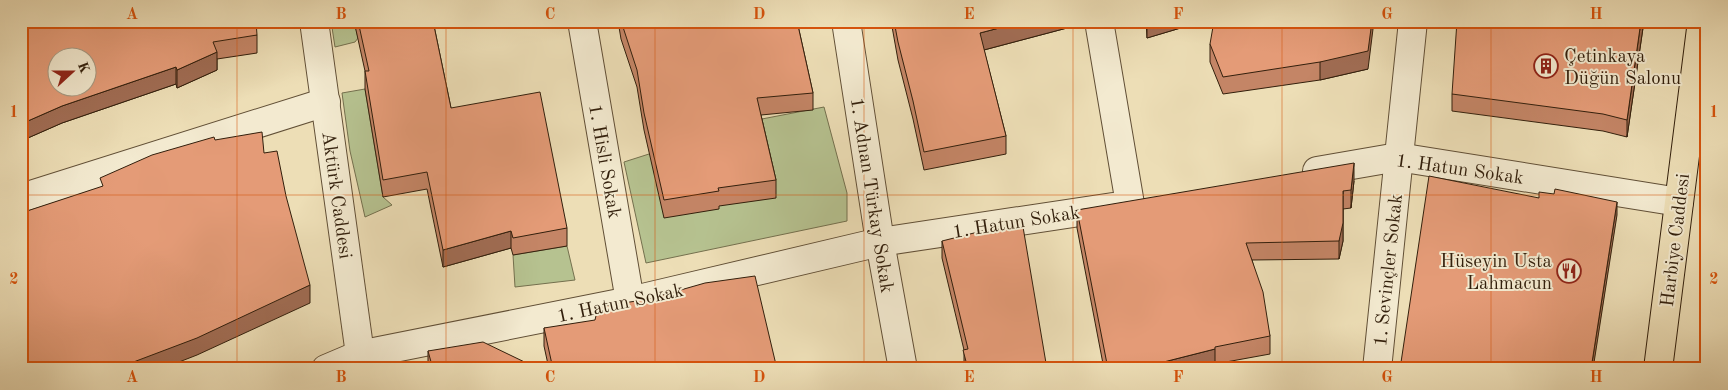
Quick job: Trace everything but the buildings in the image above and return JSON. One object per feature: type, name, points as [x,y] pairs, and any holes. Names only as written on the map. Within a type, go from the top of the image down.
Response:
[{"type":"main road","name":"Harbiye Caddesi","points":[[1658,369],[1702,21]]},
{"type":"street","name":"Aktürk Caddesi","points":[[314,21],[361,362]]},
{"type":"street","name":"1. Hisli Sokak","points":[[582,21],[630,301]]},
{"type":"street","name":"1. Adnan Türkay Sokak","points":[[846,21],[880,242],[903,369]]},
{"type":"street","points":[[1099,21],[1130,204]]},
{"type":"street","name":"1. Sevinçler Sokak","points":[[1378,369],[1412,21]]},
{"type":"street","points":[[21,198],[326,102]]},
{"type":"street","name":"1. Hatun Sokak","points":[[1293,175],[1398,157],[1679,202]]},
{"type":"street","name":"1. Hatun Sokak","points":[[326,369],[630,301],[880,242],[1158,199]]},
{"type":"green space","points":[[331,21],[354,21],[358,38],[355,42],[335,47]]},
{"type":"green space","points":[[365,89],[383,197],[392,205],[365,217],[350,151],[342,93]]},
{"type":"green space","points":[[824,107],[847,193],[847,221],[646,263],[624,162],[649,154],[705,130]]},
{"type":"green space","points":[[567,246],[575,280],[515,287],[513,255]]},
{"type":"place","name":"Çetinkaya Düğün Salonu","points":[[1546,66]]},
{"type":"place","name":"Hüseyin Usta Lahmacun","points":[[1569,271]]}]
